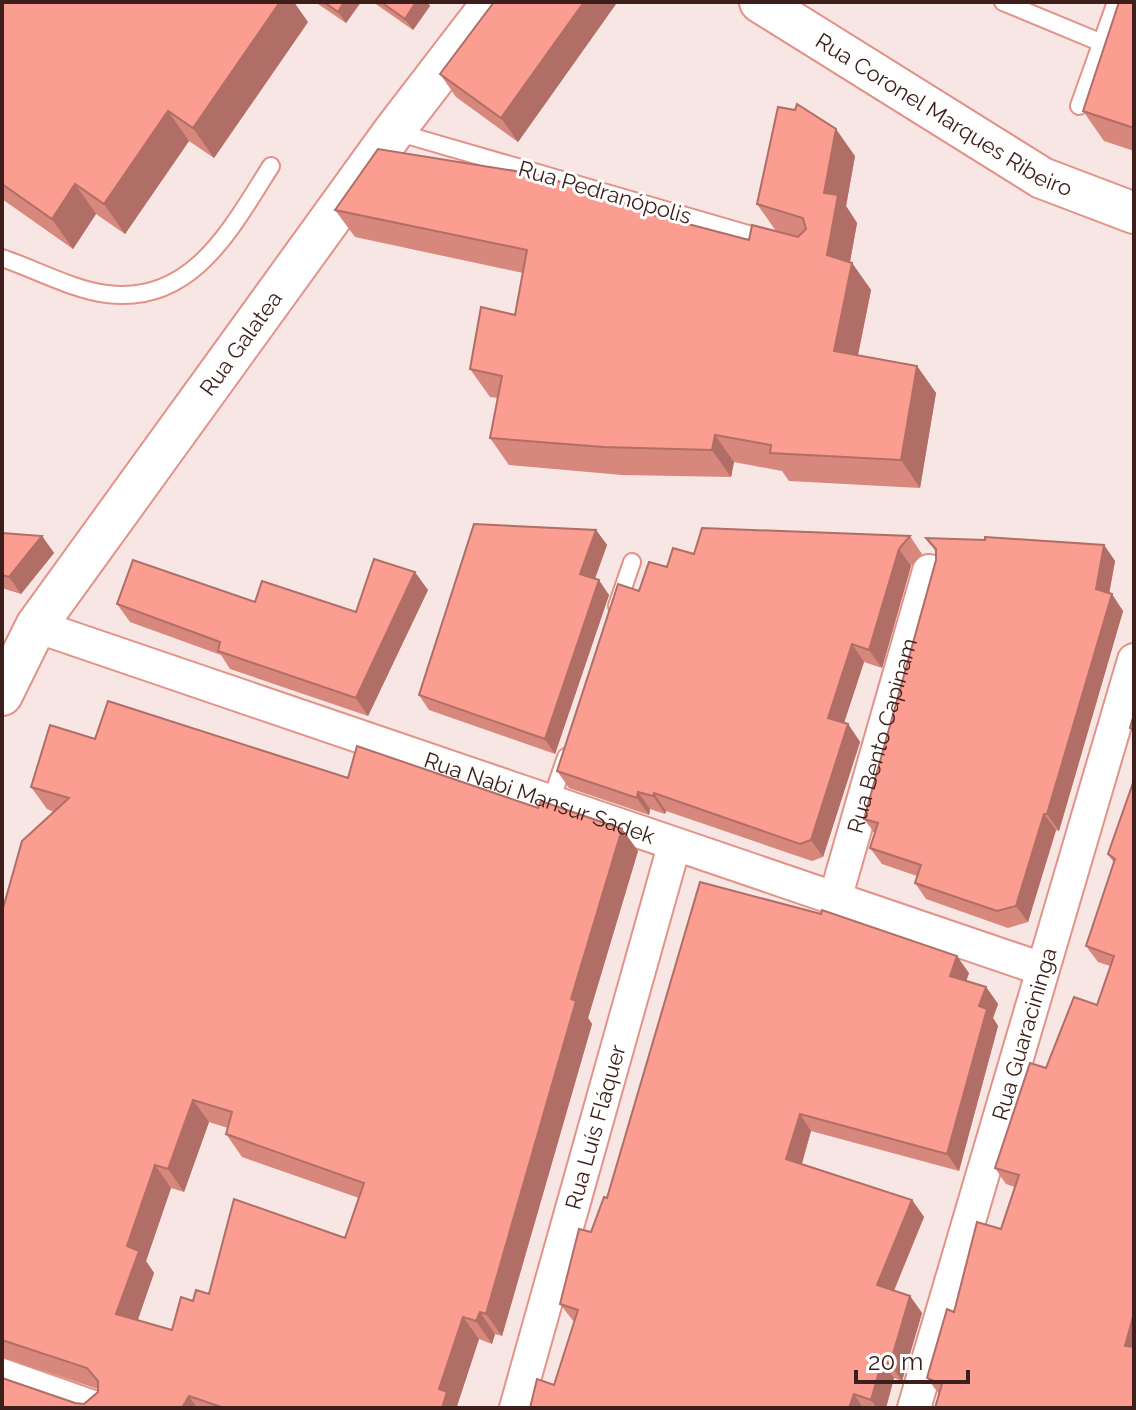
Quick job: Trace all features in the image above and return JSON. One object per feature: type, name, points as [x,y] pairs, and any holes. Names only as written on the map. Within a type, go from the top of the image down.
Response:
[{"type":"street","name":"Rua Galatea","points":[[2,695],[36,626],[394,131],[493,2]]},
{"type":"street","name":"Rua Coronel Marques Ribeiro","points":[[760,2],[1042,178],[1134,213]]},
{"type":"street","name":"Rua Bento Capinam","points":[[835,899],[929,571]]},
{"type":"street","name":"Rua Nabi Mansur Sadek","points":[[36,626],[1042,969]]},
{"type":"street","name":"Rua Guaracininga","points":[[914,1408],[1134,660]]},
{"type":"street","name":"Rua Luís Fláquer","points":[[516,1408],[674,846]]},
{"type":"street","points":[[2,1375],[96,1408]]},
{"type":"lane","points":[[1003,2],[1102,43]]},
{"type":"lane","points":[[1079,106],[1116,2]]},
{"type":"lane","name":"Rua Pedranópolis","points":[[394,131],[785,245]]},
{"type":"lane","points":[[2,258],[104,294],[132,296],[176,283],[221,246],[271,166]]},
{"type":"lane","points":[[609,628],[632,562]]},
{"type":"lane","points":[[551,801],[574,734]]},
{"type":"building","points":[[2,2],[280,2],[193,128],[168,111],[104,204],[75,184],[52,219],[2,184]]},
{"type":"building","points":[[324,2],[344,2],[338,12]]},
{"type":"building","points":[[381,2],[416,2],[405,19]]},
{"type":"building","points":[[494,2],[584,2],[501,118],[440,74]]},
{"type":"building","points":[[1119,2],[1134,2],[1134,128],[1083,111]]},
{"type":"building","points":[[797,104],[836,129],[824,193],[838,195],[827,255],[852,263],[834,351],[917,366],[901,460],[770,453],[771,445],[715,435],[712,450],[603,447],[490,438],[502,376],[470,369],[481,307],[515,315],[527,250],[335,210],[378,149],[540,175],[632,206],[631,209],[749,240],[752,225],[798,237],[806,229],[803,218],[757,204],[778,107],[795,110]]},
{"type":"building","points":[[474,524],[596,530],[580,574],[599,580],[545,739],[419,695]]},
{"type":"building","points":[[702,528],[910,536],[899,549],[869,650],[852,644],[828,718],[848,724],[811,840],[800,844],[654,793],[653,796],[638,792],[637,798],[557,771],[618,584],[639,591],[649,562],[667,567],[673,548],[694,554]]},
{"type":"building","points":[[2,533],[42,536],[9,577],[2,575]]},
{"type":"building","points":[[985,537],[1104,545],[1096,589],[1112,594],[1047,814],[1044,814],[1016,906],[997,911],[915,883],[921,865],[870,848],[878,823],[864,819],[936,560],[936,549],[926,538],[985,540]]},
{"type":"building","points":[[374,559],[415,572],[356,698],[218,651],[220,642],[117,604],[133,560],[255,602],[262,581],[356,612]]},
{"type":"building","points":[[108,701],[348,778],[357,746],[538,808],[541,801],[622,829],[571,999],[576,1001],[486,1314],[480,1312],[476,1321],[463,1317],[439,1389],[447,1392],[442,1408],[224,1408],[189,1396],[182,1408],[2,1408],[2,1378],[75,1403],[84,1404],[98,1392],[98,1381],[87,1368],[2,1340],[2,912],[22,841],[69,798],[31,787],[50,725],[95,739]],"holes":[[[193,1100],[232,1112],[226,1134],[364,1183],[345,1238],[234,1199],[209,1294],[196,1290],[193,1301],[181,1297],[172,1330],[116,1314],[139,1251],[127,1246],[155,1165],[168,1169]]]},
{"type":"building","points":[[1134,780],[1134,1313],[1125,1346],[1134,1347],[1134,1408],[935,1408],[942,1384],[927,1378],[947,1309],[954,1312],[977,1222],[1001,1229],[1019,1175],[995,1168],[1030,1063],[1046,1068],[1074,997],[1097,1005],[1114,956],[1086,946],[1115,859],[1108,854]]},
{"type":"building","points":[[700,882],[821,914],[822,910],[957,956],[950,976],[986,987],[979,1006],[987,1009],[947,1154],[800,1114],[786,1159],[912,1200],[877,1285],[910,1296],[890,1364],[882,1361],[871,1400],[854,1394],[849,1408],[530,1408],[537,1379],[554,1385],[578,1310],[560,1304],[579,1229],[591,1232],[604,1197],[607,1198]]}]
